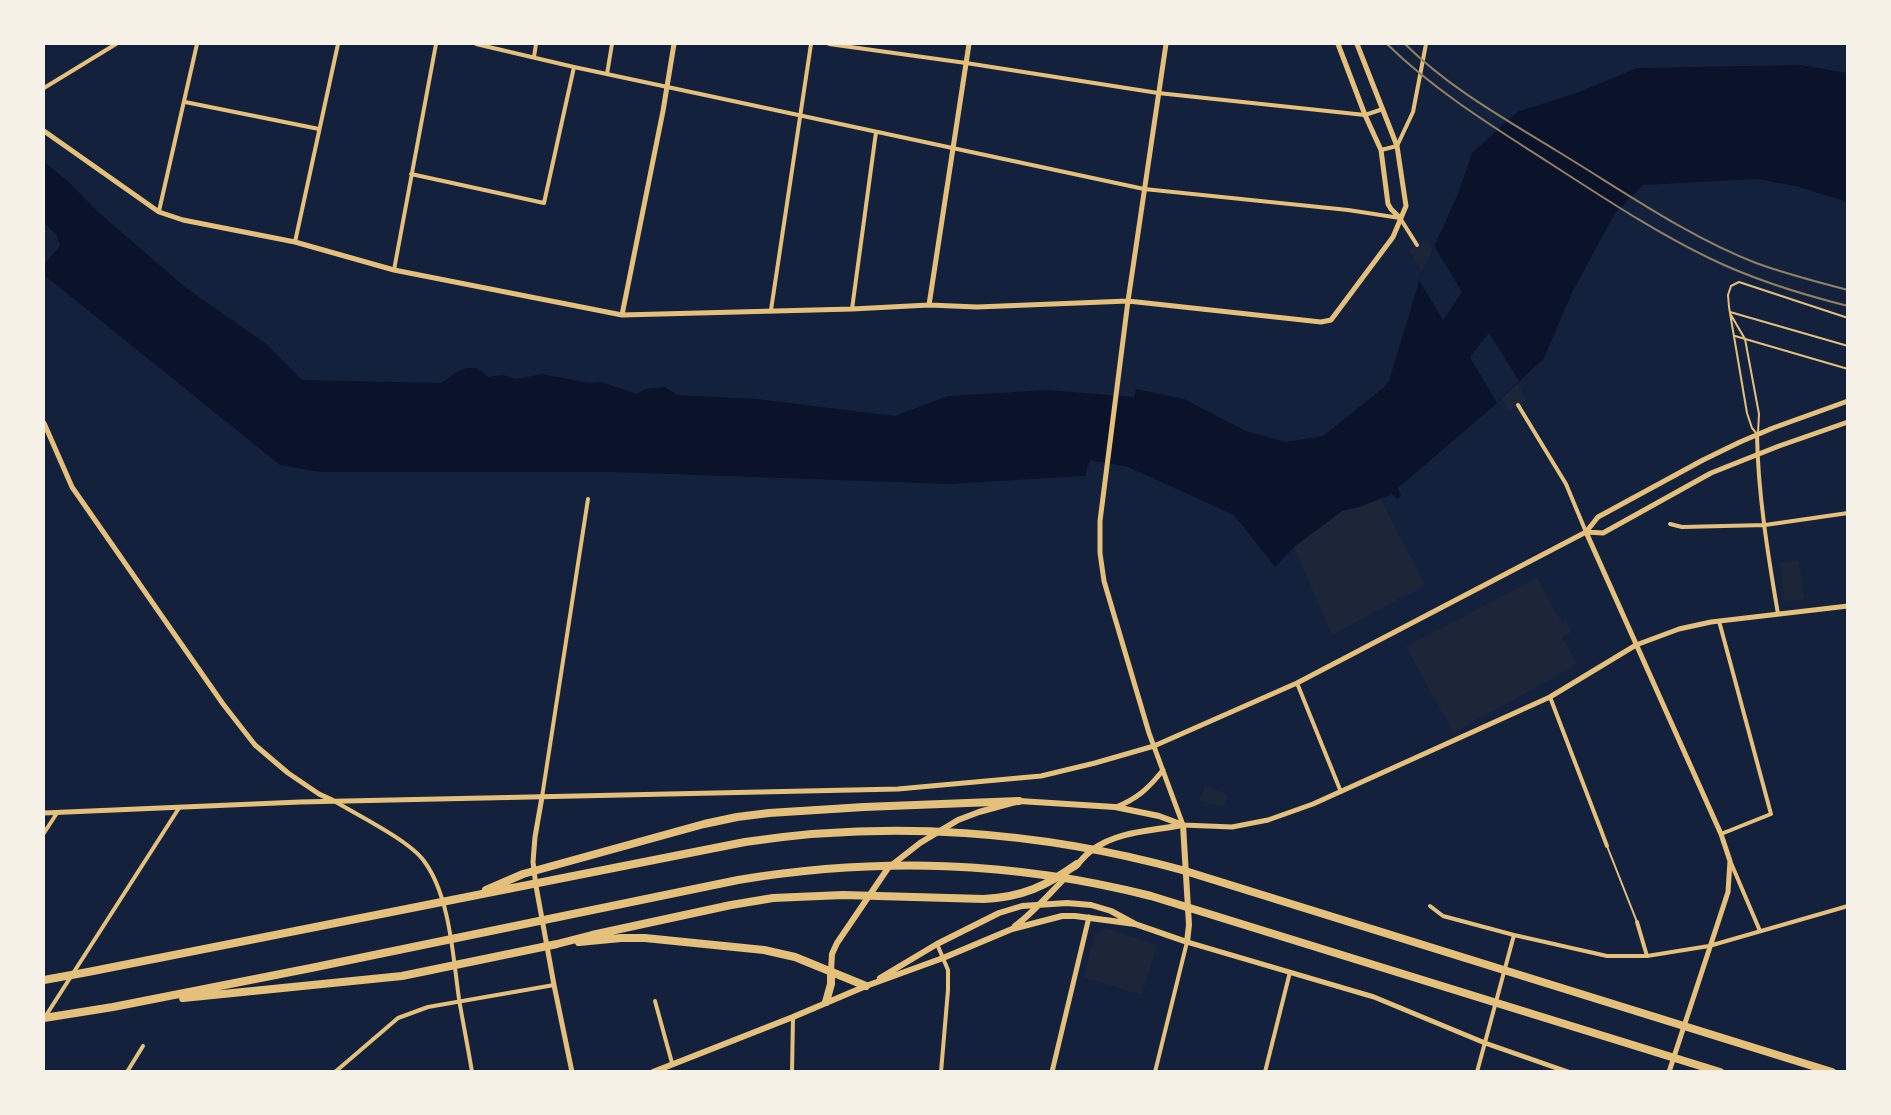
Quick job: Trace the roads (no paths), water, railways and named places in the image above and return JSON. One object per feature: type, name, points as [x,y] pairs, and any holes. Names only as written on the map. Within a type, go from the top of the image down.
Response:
[{"type":"highway","points":[[471,897],[523,874],[704,824],[753,814],[935,803],[1019,801]]},
{"type":"highway","points":[[44,980],[761,840],[821,835],[954,832],[1080,846],[1145,860],[1200,875],[1832,1071]]},
{"type":"highway","points":[[143,1001],[385,978],[536,949],[592,934],[759,900],[859,895],[984,899],[1007,897],[1041,887],[1077,864]]},
{"type":"highway","points":[[44,1019],[531,924],[746,879],[814,869],[906,865],[970,867],[1042,874],[1122,889],[1202,910],[1720,1071]]},
{"type":"highway","points":[[557,944],[634,938],[774,951],[795,957],[866,986]]},
{"type":"highway","points":[[826,1002],[831,984],[831,971]]},
{"type":"highway","points":[[1822,1068],[1839,1071]]},
{"type":"main road","points":[[622,315],[674,44]]},
{"type":"main road","points":[[929,305],[969,44]]},
{"type":"main road","points":[[1166,44],[1128,301],[1100,521],[1104,581],[1149,733],[1183,825],[1189,924],[1187,942]]},
{"type":"main road","points":[[1338,44],[1381,150],[1388,204],[1400,218]]},
{"type":"main road","points":[[44,131],[159,212],[183,220],[295,242],[394,270],[622,315],[929,305],[977,307],[1128,301],[1321,322],[1331,320],[1393,237],[1406,201],[1396,146],[1357,44]]},
{"type":"main road","points":[[44,813],[335,802],[898,789],[1041,776],[1095,764],[1154,746],[1297,683],[1586,532],[1598,517],[1703,460],[1757,435],[1848,401]]},
{"type":"main road","points":[[1586,532],[1602,533],[1711,473],[1848,422]]},
{"type":"main road","points":[[44,423],[72,487],[223,704],[255,745],[288,773],[335,802]]},
{"type":"main road","points":[[1586,532],[1721,834],[1730,861],[1728,892],[1669,1071]]},
{"type":"main road","points":[[1012,928],[1034,912],[1092,850],[1115,838],[1183,825],[1233,826],[1268,820],[1341,792],[1550,697],[1636,645],[1679,629],[1719,621],[1848,606]]},
{"type":"main road","points":[[1115,807],[1131,802],[1149,788],[1163,771]]},
{"type":"main road","points":[[542,797],[535,837],[534,862],[554,985],[572,1071]]},
{"type":"main road","points":[[831,971],[831,959],[837,943],[888,868],[920,843],[958,820],[1019,801],[1115,807],[1159,816],[1183,825]]},
{"type":"main road","points":[[866,986],[937,944],[999,913],[1022,906],[1067,903],[1091,905],[1111,911],[1135,924],[1187,942],[1374,997],[1485,1043],[1568,1071]]},
{"type":"main road","points":[[652,1071],[793,1017],[866,986],[944,958],[1012,928],[1062,916],[1089,917],[1135,924]]},
{"type":"main road","points":[[1052,1071],[1089,917]]},
{"type":"street","points":[[44,88],[116,44]]},
{"type":"street","points":[[159,212],[197,44]]},
{"type":"street","points":[[295,242],[338,44]]},
{"type":"street","points":[[394,270],[436,44]]},
{"type":"street","points":[[476,44],[574,68],[1144,189],[1348,210],[1400,218],[1417,245]]},
{"type":"street","points":[[534,57],[536,44]]},
{"type":"street","points":[[607,74],[612,44]]},
{"type":"street","points":[[771,310],[811,44]]},
{"type":"street","points":[[829,44],[1158,93],[1365,115],[1383,108]]},
{"type":"street","points":[[1381,150],[1396,146],[1413,112],[1426,44]]},
{"type":"street","points":[[411,174],[544,203],[574,68]]},
{"type":"street","points":[[184,102],[319,129]]},
{"type":"street","points":[[852,309],[876,132]]},
{"type":"street","points":[[1518,405],[1566,484],[1586,532]]},
{"type":"street","points":[[1757,435],[1765,525],[1778,614]]},
{"type":"street","points":[[542,797],[588,500]]},
{"type":"street","points":[[1670,524],[1682,527],[1765,525],[1848,513]]},
{"type":"street","points":[[1719,621],[1771,814],[1721,834]]},
{"type":"street","points":[[1297,683],[1341,792]]},
{"type":"street","points":[[1550,697],[1607,846]]},
{"type":"street","points":[[335,802],[409,846],[424,861],[447,914],[459,1002],[472,1071]]},
{"type":"street","points":[[44,1019],[179,808]]},
{"type":"street","points":[[44,833],[57,813]]},
{"type":"street","points":[[1730,861],[1760,932]]},
{"type":"street","points":[[1430,906],[1443,916],[1514,935],[1607,956],[1647,956],[1709,946],[1848,906]]},
{"type":"street","points":[[1637,922],[1647,956]]},
{"type":"street","points":[[1477,1071],[1514,935]]},
{"type":"street","points":[[1155,1071],[1187,942]]},
{"type":"street","points":[[937,944],[948,970],[941,1071]]},
{"type":"street","points":[[1265,1071],[1290,972]]},
{"type":"street","points":[[335,1071],[398,1018],[428,1007],[554,985]]},
{"type":"street","points":[[655,1001],[672,1063]]},
{"type":"street","points":[[792,1071],[793,1017]]},
{"type":"street","points":[[127,1071],[142,1046]]},
{"type":"lane","points":[[1757,435],[1747,413],[1730,312],[1728,295],[1731,286],[1739,282],[1848,318]]},
{"type":"lane","points":[[1730,312],[1745,339],[1759,414],[1757,435]]},
{"type":"lane","points":[[1730,312],[1848,346]]},
{"type":"lane","points":[[1735,336],[1848,369]]},
{"type":"lane","points":[[1607,846],[1637,922]]},
{"type":"railway","points":[[1387,44],[1464,107],[1607,200],[1668,236],[1709,258],[1760,280],[1848,306]]},
{"type":"railway","points":[[1405,44],[1440,75],[1478,102],[1705,240],[1756,263],[1848,290]]}]
